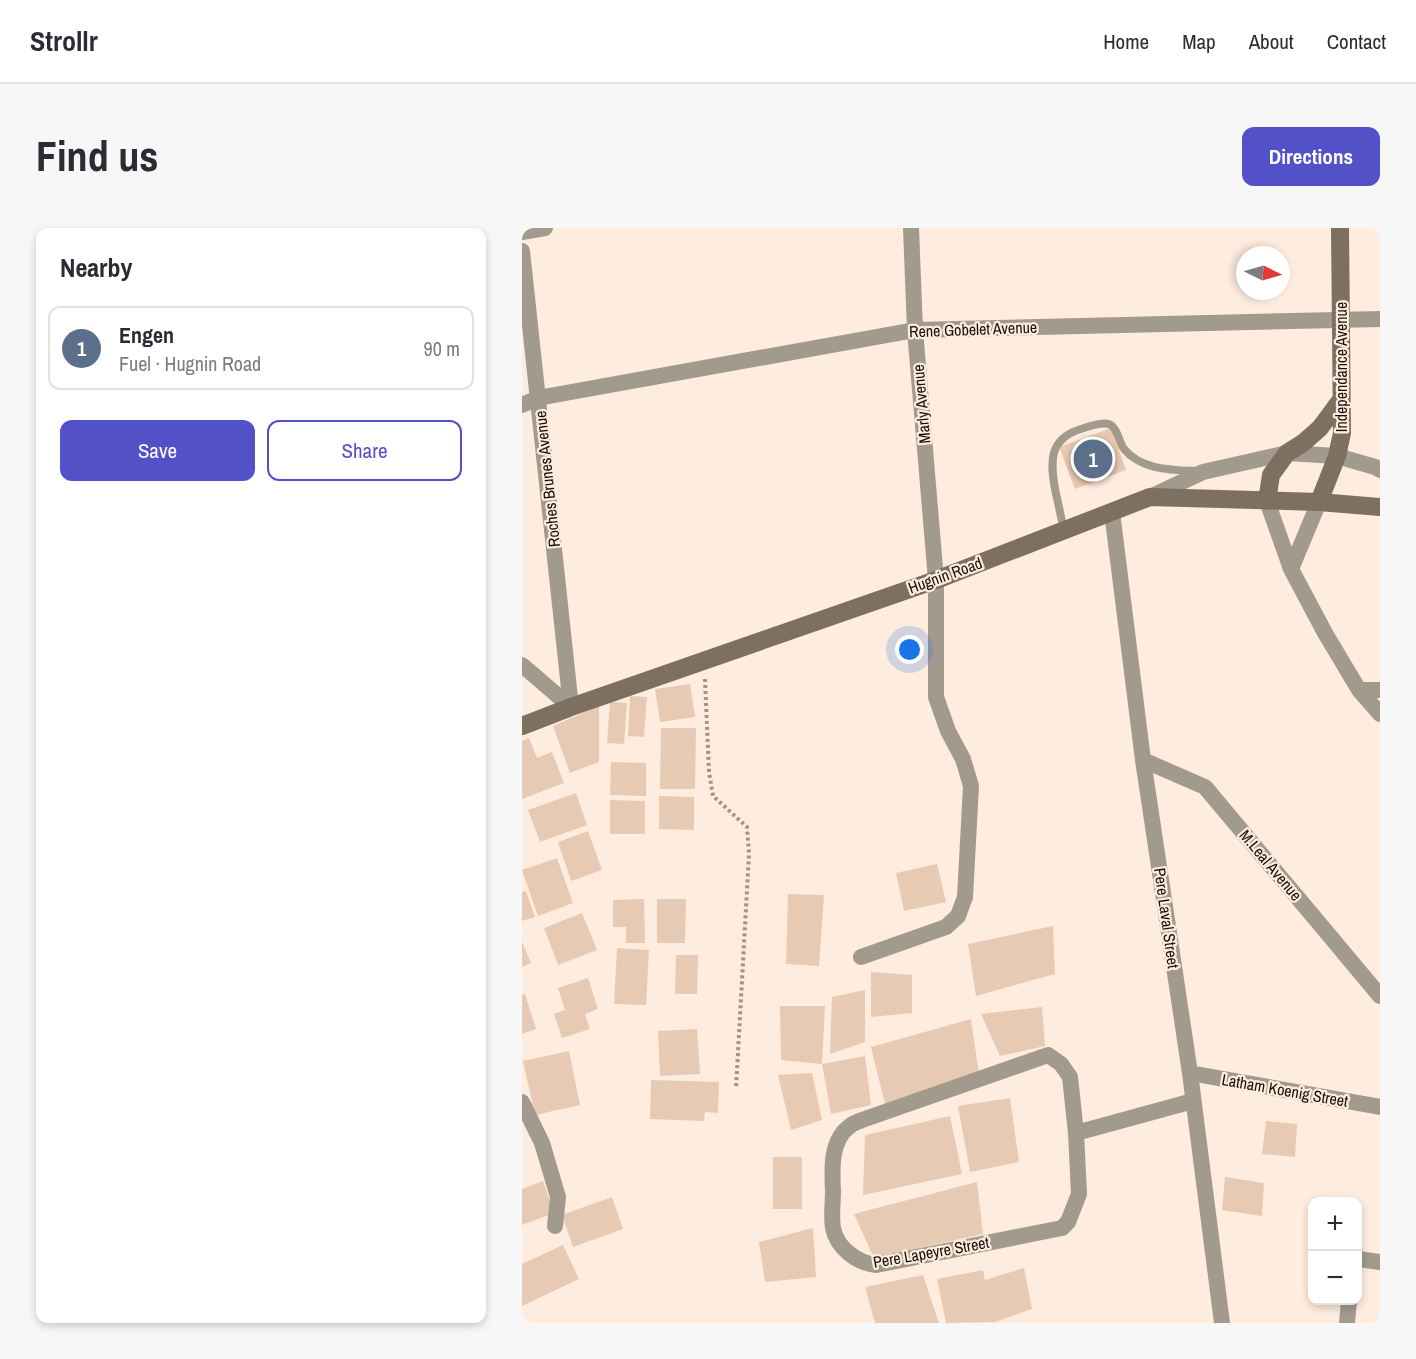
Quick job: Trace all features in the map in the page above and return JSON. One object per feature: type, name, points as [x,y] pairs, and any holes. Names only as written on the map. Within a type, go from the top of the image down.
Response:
[{"type":"main road","name":"Independance Avenue","points":[[1318,502],[1337,456],[1342,433],[1340,228]]},
{"type":"main road","points":[[1267,501],[1271,475],[1287,453],[1320,429],[1341,401]]},
{"type":"main road","name":"Hugnin Road","points":[[522,726],[570,707],[936,580],[1150,497],[1318,502],[1380,507]]},
{"type":"street","points":[[522,232],[545,228]]},
{"type":"street","name":"Marly Avenue","points":[[861,957],[946,927],[958,915],[966,897],[971,786],[963,759],[948,731],[936,697],[936,580],[915,330],[911,228]]},
{"type":"street","name":"Roches Brunes Avenue","points":[[522,251],[523,282],[538,398],[570,707]]},
{"type":"street","name":"Rene Gobelet Avenue","points":[[522,405],[538,398],[915,330],[1380,319]]},
{"type":"street","points":[[1150,497],[1203,471],[1287,453],[1337,456],[1380,470]]},
{"type":"street","points":[[1267,501],[1291,568],[1325,633],[1359,690],[1380,714]]},
{"type":"street","name":"Independance Avenue","points":[[1291,568],[1318,502]]},
{"type":"street","name":"Pere Laval Street","points":[[1112,512],[1143,760],[1190,1073],[1222,1323]]},
{"type":"street","points":[[522,664],[570,707]]},
{"type":"street","points":[[1359,690],[1380,690]]},
{"type":"street","name":"M.Leal Avenue","points":[[1143,760],[1205,787],[1380,996]]},
{"type":"street","name":"Pere Lapeyre Street","points":[[1048,1055],[1061,1064],[1070,1077],[1076,1133],[1079,1194],[1068,1222],[1062,1228],[876,1265],[865,1264],[851,1256],[833,1230],[832,1161],[842,1135],[849,1126],[862,1120],[1048,1055]]},
{"type":"street","name":"Latham Koenig Street","points":[[1190,1073],[1380,1107]]},
{"type":"street","points":[[1076,1133],[1193,1101]]},
{"type":"street","points":[[522,1102],[542,1143],[558,1197],[555,1226]]},
{"type":"street","points":[[1362,1260],[1380,1262]]},
{"type":"street","points":[[1347,1323],[1349,1305]]},
{"type":"lane","points":[[1064,531],[1052,471],[1053,454],[1062,438],[1082,428],[1110,424],[1123,447],[1134,459],[1149,465],[1174,470],[1203,471]]},
{"type":"path","points":[[704,660],[709,772],[714,796],[747,827],[749,854],[736,1089]]},
{"type":"building","points":[[1111,428],[1126,470],[1075,489],[1059,447]]},
{"type":"building","points":[[690,684],[695,717],[660,722],[655,689]]},
{"type":"building","points":[[630,696],[647,697],[644,737],[628,736]]},
{"type":"building","points":[[610,702],[627,703],[624,744],[607,743]]},
{"type":"building","points":[[599,706],[599,762],[570,773],[553,726]]},
{"type":"building","points":[[661,728],[696,728],[695,789],[660,789]]},
{"type":"building","points":[[529,738],[537,758],[552,752],[564,783],[522,799],[522,741]]},
{"type":"building","points":[[611,762],[646,763],[646,796],[610,795]]},
{"type":"building","points":[[576,793],[587,825],[540,842],[528,810]]},
{"type":"building","points":[[659,796],[694,797],[694,830],[659,829]]},
{"type":"building","points":[[610,800],[645,801],[645,834],[610,834]]},
{"type":"building","points":[[588,831],[602,870],[571,881],[558,842]]},
{"type":"building","points":[[557,858],[573,903],[538,916],[522,870]]},
{"type":"building","points":[[937,864],[946,902],[904,911],[896,873]]},
{"type":"building","points":[[526,891],[535,917],[522,921],[522,892]]},
{"type":"building","points":[[788,894],[824,895],[819,966],[786,964]]},
{"type":"building","points":[[644,899],[645,943],[626,943],[626,927],[613,927],[613,900]]},
{"type":"building","points":[[657,899],[686,899],[685,943],[657,943]]},
{"type":"building","points":[[582,913],[597,950],[558,965],[544,928]]},
{"type":"building","points":[[1053,926],[1055,974],[976,996],[968,944]]},
{"type":"building","points":[[522,942],[531,963],[522,967]]},
{"type":"building","points":[[617,948],[649,950],[646,1005],[614,1004]]},
{"type":"building","points":[[676,955],[698,955],[697,994],[675,994]]},
{"type":"building","points":[[871,972],[912,975],[912,1013],[871,1017]]},
{"type":"building","points":[[588,978],[598,1009],[585,1014],[590,1029],[562,1038],[554,1014],[565,1010],[558,988]]},
{"type":"building","points":[[865,990],[865,1042],[830,1054],[832,997]]},
{"type":"building","points":[[525,994],[536,1029],[522,1034],[522,995]]},
{"type":"building","points":[[780,1006],[825,1006],[822,1064],[781,1060]]},
{"type":"building","points":[[1042,1007],[1045,1046],[1000,1056],[981,1014]]},
{"type":"building","points":[[971,1019],[979,1074],[885,1104],[871,1047]]},
{"type":"building","points":[[697,1029],[700,1074],[660,1076],[658,1031]]},
{"type":"building","points":[[569,1051],[580,1105],[535,1115],[523,1061]]},
{"type":"building","points":[[865,1056],[871,1105],[831,1114],[822,1064]]},
{"type":"building","points":[[812,1073],[822,1120],[791,1130],[778,1075]]},
{"type":"building","points":[[651,1080],[719,1082],[718,1113],[705,1112],[704,1121],[650,1119]]},
{"type":"building","points":[[1010,1098],[1019,1162],[970,1172],[958,1106]]},
{"type":"building","points":[[950,1116],[962,1174],[863,1195],[865,1135]]},
{"type":"building","points":[[1266,1121],[1297,1124],[1295,1157],[1262,1154]]},
{"type":"building","points":[[773,1157],[802,1157],[802,1209],[773,1209]]},
{"type":"building","points":[[1225,1177],[1264,1183],[1262,1216],[1222,1210]]},
{"type":"building","points":[[543,1181],[554,1213],[522,1225],[522,1189]]},
{"type":"building","points":[[977,1182],[983,1234],[874,1258],[854,1214]]},
{"type":"building","points":[[612,1197],[623,1229],[573,1247],[562,1215]]},
{"type":"building","points":[[813,1228],[816,1277],[765,1282],[759,1242]]},
{"type":"building","points":[[563,1245],[579,1279],[522,1306],[522,1264]]},
{"type":"building","points":[[1024,1268],[1032,1309],[995,1322],[946,1323],[937,1279],[983,1270],[985,1280]]},
{"type":"building","points":[[923,1275],[939,1323],[875,1323],[865,1287]]},
{"type":"place","name":"Engen","points":[[1093,459]]}]
